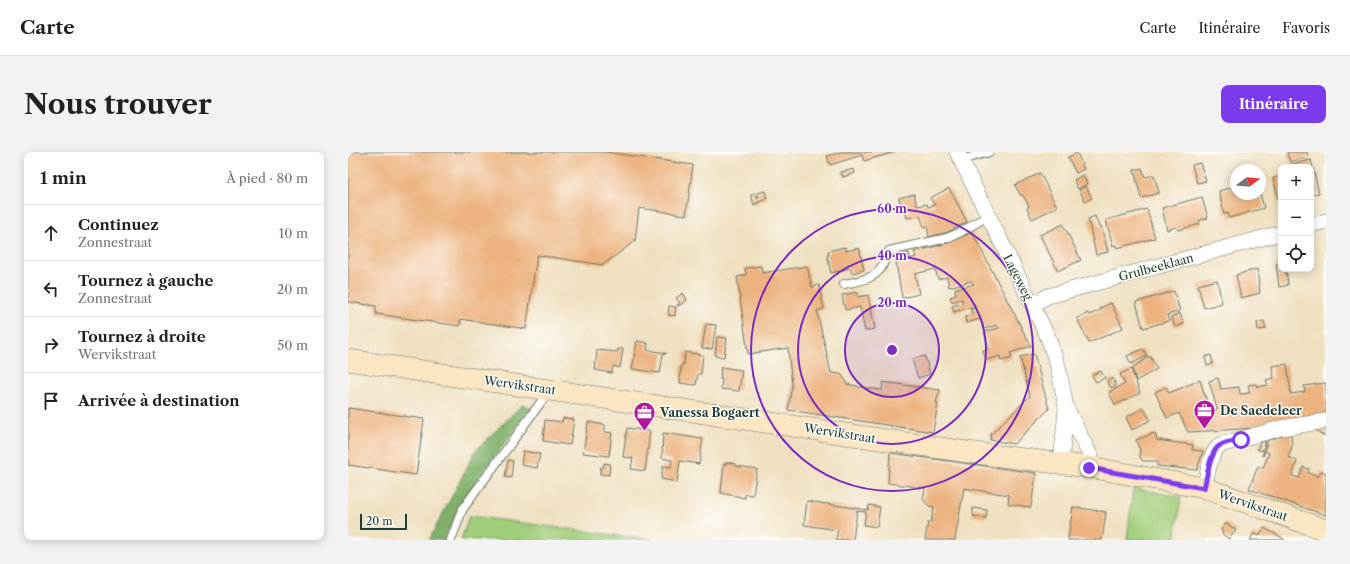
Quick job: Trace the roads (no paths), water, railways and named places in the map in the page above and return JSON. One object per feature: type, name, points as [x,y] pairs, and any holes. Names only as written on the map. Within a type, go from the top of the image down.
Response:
[{"type":"street","name":"Lageweg","points":[[959,156],[1047,335],[1058,366],[1066,407],[1090,455],[1089,468]]},
{"type":"street","points":[[1314,224],[1326,221]]},
{"type":"street","name":"Grulbeeklaan","points":[[1032,305],[1048,296],[1278,234]]},
{"type":"street","name":"Wervikstraat","points":[[348,360],[967,452],[1089,468],[1204,488],[1326,530]]},
{"type":"street","name":"Lageweg","points":[[1061,465],[1066,407]]},
{"type":"street","points":[[1204,488],[1213,454],[1216,448],[1220,445],[1281,428],[1326,421]]},
{"type":"lane","points":[[959,156],[989,152]]},
{"type":"lane","points":[[844,284],[870,278],[876,274],[882,267],[885,256],[889,251],[959,234],[988,216]]},
{"type":"lane","points":[[451,540],[462,510],[551,389]]},
{"type":"place","name":"De Saedeleer","points":[[1205,430]]},
{"type":"place","name":"Vanessa Bogaert","points":[[645,432]]}]
